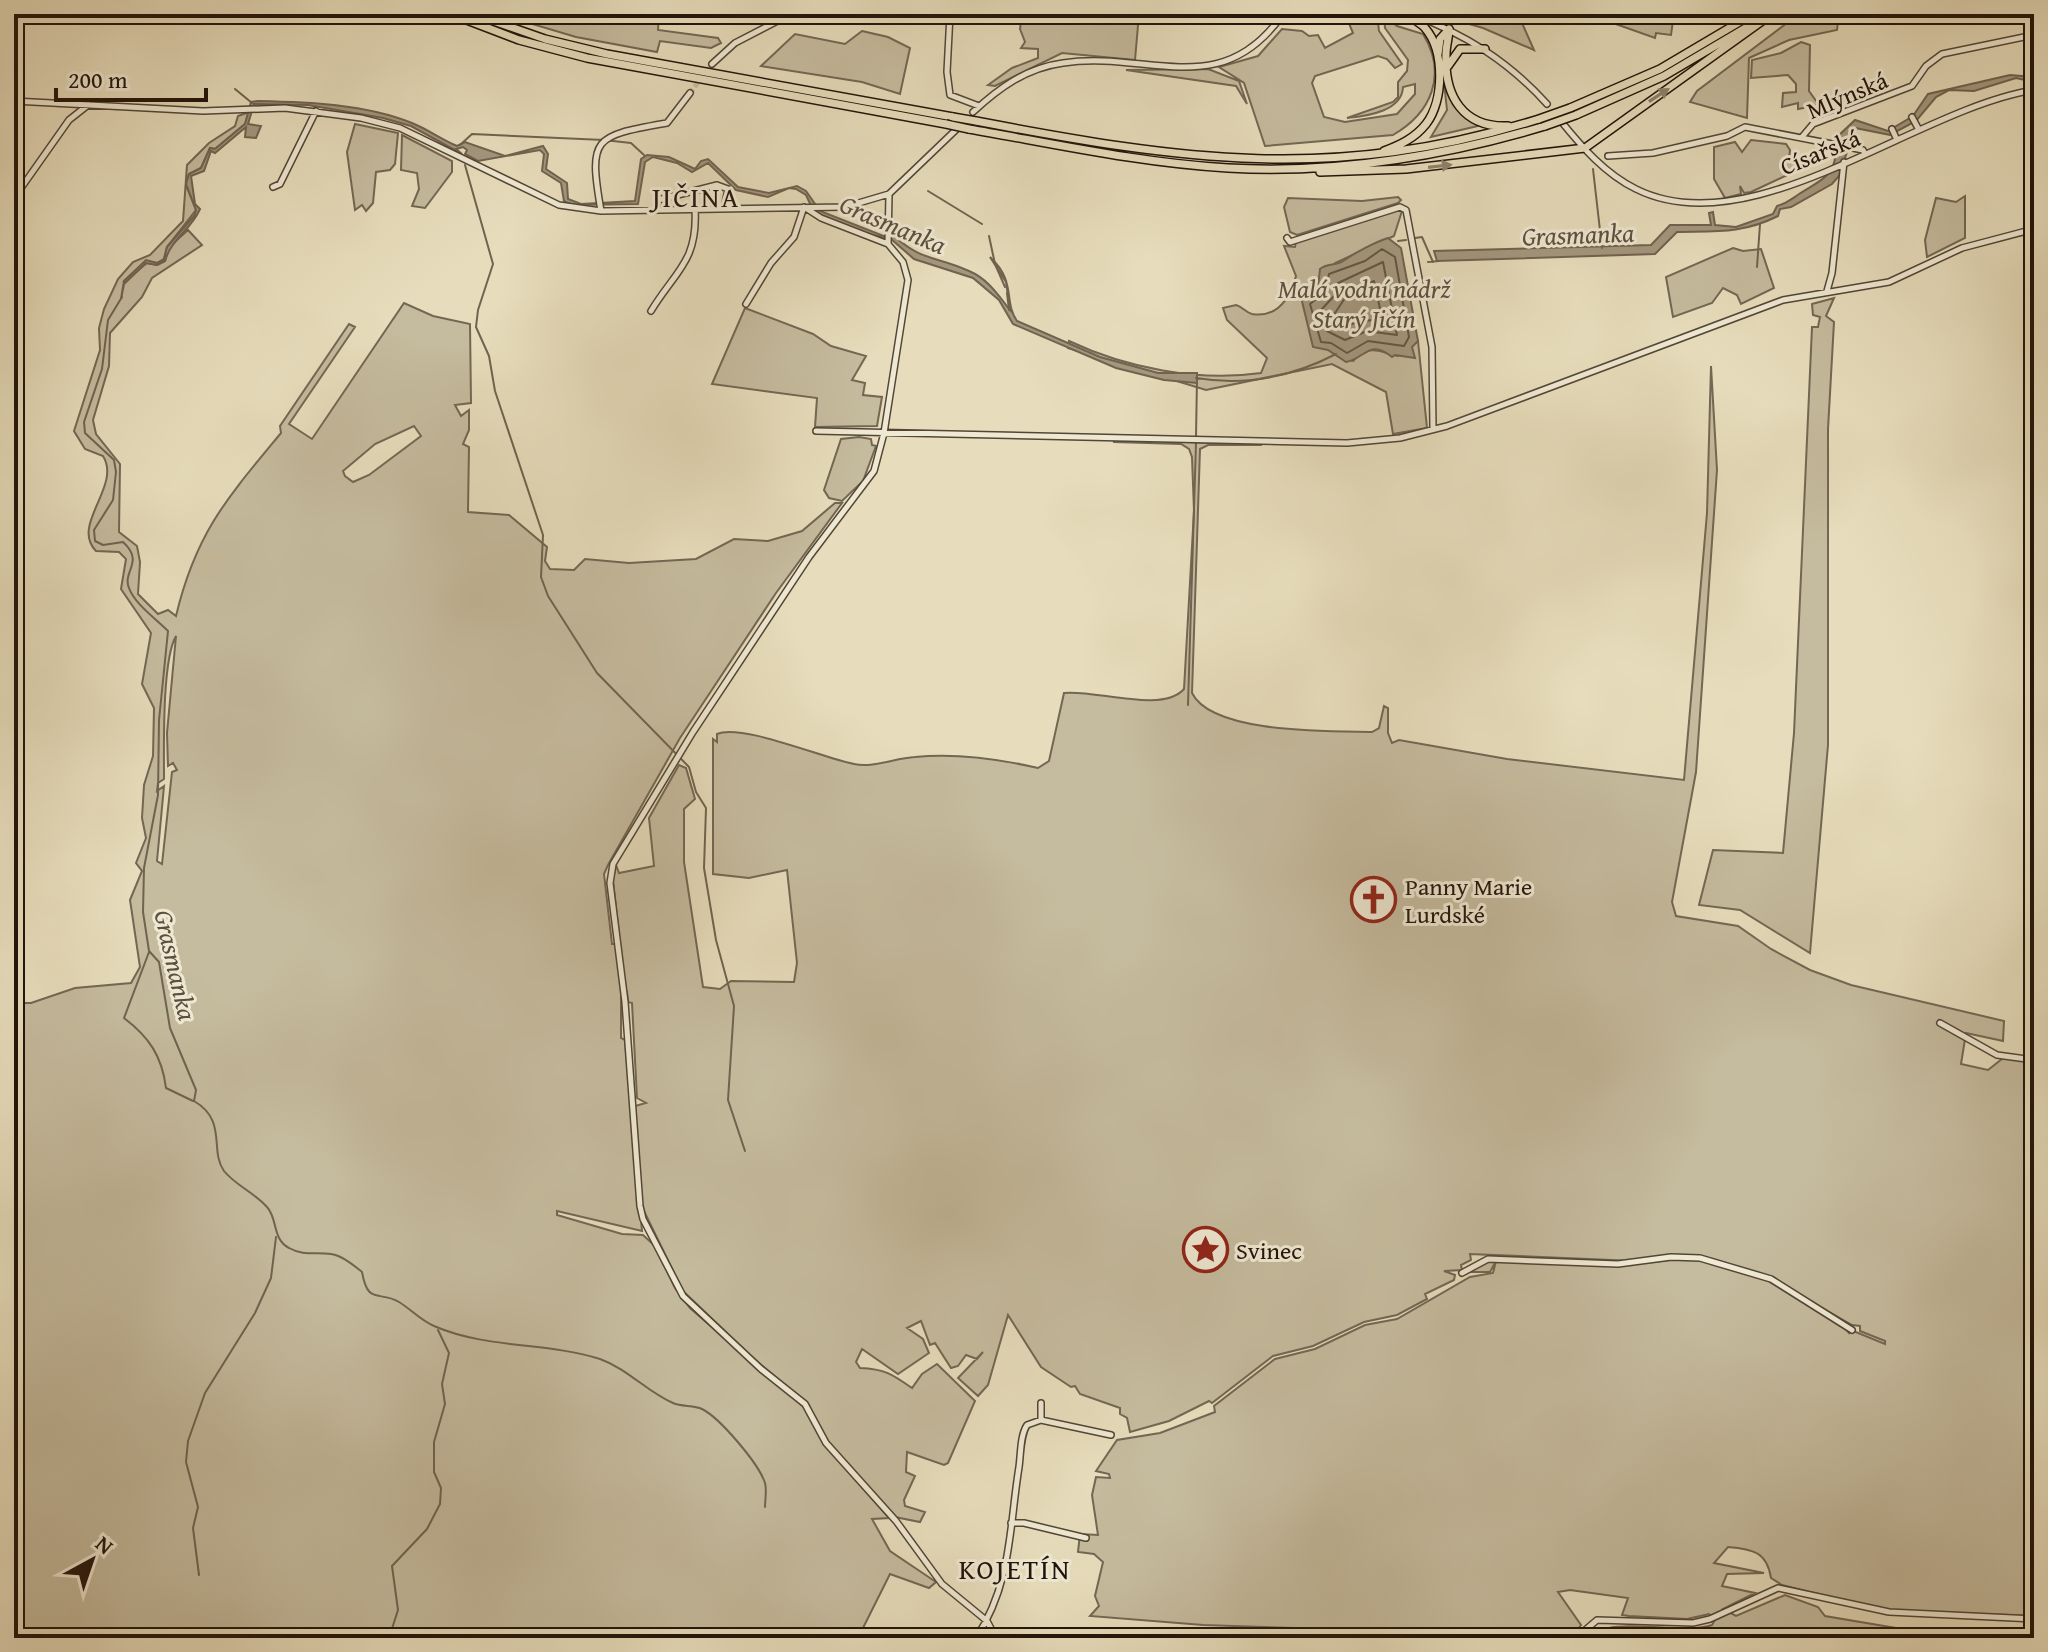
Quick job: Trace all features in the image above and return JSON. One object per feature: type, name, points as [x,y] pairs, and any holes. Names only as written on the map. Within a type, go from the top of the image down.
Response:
[{"type":"highway","points":[[451,14],[519,40],[605,63],[1163,162],[1334,173],[1406,169],[1585,148],[1769,14]]},
{"type":"highway","points":[[473,14],[545,39],[598,52],[1121,148],[1207,158],[1278,161],[1369,156],[1439,145],[1528,122]]},
{"type":"highway","points":[[1404,14],[1428,32],[1438,65]]},
{"type":"highway","points":[[1573,111],[1669,64],[1753,14]]},
{"type":"highway","points":[[1278,169],[1346,167],[1423,157],[1542,122],[1682,67],[1769,14]]},
{"type":"highway","points":[[1369,156],[1401,144],[1427,124],[1438,98],[1440,39],[1449,29]]},
{"type":"highway","points":[[1449,29],[1447,68],[1453,98],[1459,110],[1471,120],[1497,126],[1542,122]]},
{"type":"highway","points":[[1447,68],[1452,56],[1460,49],[1485,49]]},
{"type":"street","points":[[712,64],[735,43],[791,14]]},
{"type":"street","points":[[950,14],[947,72],[950,95],[979,106]]},
{"type":"street","points":[[973,112],[1020,76],[1065,62],[1163,68],[1228,62],[1263,39],[1283,14]]},
{"type":"street","points":[[1411,14],[1449,29],[1485,49],[1521,77],[1547,104]]},
{"type":"street","name":"Mlýnská","points":[[1802,137],[1813,124],[1912,86],[1924,68],[1942,54],[2034,35]]},
{"type":"street","name":"Císařská","points":[[1557,116],[1616,177],[1659,199],[1710,205],[1742,200],[1844,162],[1865,154],[1894,134],[1919,130],[1968,107],[2034,90]]},
{"type":"street","points":[[600,206],[594,155],[619,132],[667,123],[690,93]]},
{"type":"street","points":[[14,101],[171,111],[285,108],[316,111],[400,128],[559,205],[657,210],[845,207],[889,194],[966,126]]},
{"type":"street","points":[[14,198],[69,120],[88,105]]},
{"type":"street","points":[[273,187],[280,184],[316,111]]},
{"type":"street","points":[[1913,119],[1919,130]]},
{"type":"street","points":[[1608,156],[1653,153],[1727,136],[1745,127],[1863,150],[1865,154]]},
{"type":"street","points":[[1827,291],[1832,273],[1840,183],[1846,169],[1844,162]]},
{"type":"street","points":[[657,210],[658,200],[717,185],[728,189],[724,209]]},
{"type":"street","points":[[888,241],[889,194]]},
{"type":"street","points":[[810,207],[821,218],[888,241],[903,262],[908,280],[884,433],[874,471],[809,557],[678,756],[613,864],[610,883],[625,1002],[636,1168],[643,1219],[676,1286],[691,1305],[805,1404],[826,1443],[896,1521],[942,1584],[987,1621],[996,1638]]},
{"type":"street","points":[[746,304],[771,263],[794,237],[810,207]]},
{"type":"street","points":[[1287,238],[1290,242],[1400,207],[1406,210],[1432,347],[1433,429]]},
{"type":"street","points":[[651,311],[692,253],[696,236],[695,209]]},
{"type":"street","points":[[816,431],[1347,443],[1400,438],[1433,429],[1783,300],[1889,282],[1962,248],[2034,229]]},
{"type":"street","points":[[1940,1023],[1985,1045],[1997,1055],[2034,1060]]},
{"type":"street","points":[[1462,1273],[1488,1259],[1618,1264],[1671,1257],[1700,1258],[1771,1279],[1852,1330]]},
{"type":"street","points":[[1041,1403],[1041,1420]]},
{"type":"street","points":[[976,1638],[987,1621],[1011,1550],[1011,1523],[1024,1429],[1041,1420],[1111,1435]]},
{"type":"street","points":[[1011,1523],[1024,1523],[1086,1538]]},
{"type":"street","points":[[1576,1638],[1597,1620],[1693,1623],[1710,1619],[1778,1588],[1889,1612],[2034,1619]]},
{"type":"street","points":[[981,1631],[990,1630]]},
{"type":"shaded area","points":[[499,14],[659,14],[658,30],[718,38],[721,43],[711,48],[660,41],[657,52],[576,37]]},
{"type":"shaded area","points":[[1022,14],[1139,14],[1135,60],[1062,53],[995,86],[988,85],[1012,68],[1038,58],[1038,49],[1021,48],[1025,42],[1020,29]]},
{"type":"shaded area","points":[[1355,14],[1377,14],[1379,31],[1402,64],[1395,68],[1387,59],[1378,56],[1315,76],[1312,83],[1324,117],[1345,122],[1397,114],[1415,94],[1415,84],[1403,87],[1397,102],[1390,107],[1374,114],[1347,118],[1393,102],[1398,97],[1398,82],[1407,71],[1408,60],[1385,28],[1384,16],[1397,26],[1423,34],[1430,49],[1435,78],[1426,104],[1417,116],[1393,135],[1265,146],[1244,83],[1219,67],[1258,56],[1282,29],[1302,31],[1309,36],[1318,35],[1325,48],[1353,33],[1348,21]]},
{"type":"shaded area","points":[[1435,14],[1518,14],[1534,50],[1483,28]]},
{"type":"shaded area","points":[[1615,14],[1674,14],[1671,35],[1656,33],[1655,38],[1613,23]]},
{"type":"shaded area","points":[[1799,14],[1839,14],[1837,30],[1789,40],[1749,58],[1747,118],[1690,102],[1697,91]]},
{"type":"shaded area","points":[[862,31],[888,37],[910,48],[900,94],[862,82],[761,66],[795,34],[845,44]]},
{"type":"shaded area","points":[[1445,36],[1447,76],[1453,100],[1459,110],[1482,125],[1431,137],[1447,110],[1441,56]]},
{"type":"shaded area","points":[[1801,42],[1810,45],[1809,91],[1819,105],[1798,109],[1798,103],[1782,107],[1783,93],[1796,92],[1796,84],[1788,75],[1751,78],[1752,60],[1781,53]]},
{"type":"shaded area","points":[[1208,69],[1239,81],[1247,104],[1236,86],[1126,70]]},
{"type":"shaded area","points":[[249,112],[245,124],[215,149],[210,148],[201,168],[189,174],[186,185],[196,210],[167,247],[164,259],[157,263],[146,261],[123,282],[147,263],[157,265],[165,261],[169,247],[188,230],[202,245],[152,278],[142,297],[110,333],[109,366],[93,420],[96,434],[120,464],[119,532],[137,546],[140,562],[138,594],[158,614],[168,610],[176,616],[193,561],[216,517],[281,433],[280,426],[349,324],[355,327],[289,424],[312,439],[404,303],[433,316],[470,324],[471,403],[455,405],[461,416],[469,410],[469,430],[463,444],[469,447],[468,512],[509,515],[547,547],[545,561],[550,569],[574,570],[585,559],[629,563],[696,559],[734,539],[768,541],[802,531],[835,503],[842,503],[776,593],[680,738],[604,874],[612,944],[620,944],[613,880],[616,865],[619,873],[654,866],[649,818],[679,765],[686,768],[695,799],[684,809],[684,862],[703,987],[720,989],[731,981],[794,982],[797,963],[787,870],[749,878],[713,874],[713,739],[717,742],[717,734],[729,732],[763,737],[862,765],[907,758],[961,756],[1038,768],[1049,761],[1064,693],[1160,700],[1184,689],[1194,511],[1192,457],[1189,449],[1181,444],[1114,442],[1113,439],[1262,445],[1208,445],[1200,449],[1192,693],[1204,706],[1223,716],[1274,728],[1372,732],[1379,728],[1384,706],[1388,708],[1388,733],[1392,743],[1399,740],[1507,759],[1684,780],[1707,513],[1711,366],[1717,470],[1696,772],[1672,902],[1676,916],[1738,926],[1771,949],[1810,970],[1851,985],[2004,1021],[2003,1041],[1966,1033],[1961,1064],[1988,1070],[2007,1055],[2034,1058],[2034,1616],[1882,1610],[1782,1585],[1771,1578],[1762,1557],[1745,1549],[1728,1547],[1714,1563],[1764,1573],[1727,1574],[1722,1586],[1755,1593],[1723,1609],[1736,1616],[1785,1595],[1818,1607],[1825,1616],[1902,1629],[2033,1631],[2034,1638],[1590,1638],[1612,1627],[1699,1628],[1712,1625],[1715,1620],[1709,1614],[1687,1619],[1622,1615],[1628,1598],[1570,1590],[1558,1592],[1581,1625],[1575,1633],[1563,1638],[1556,1633],[1551,1638],[1328,1638],[1327,1629],[1203,1625],[1090,1616],[1099,1606],[1095,1596],[1103,1562],[1094,1554],[1078,1552],[1080,1534],[1098,1535],[1092,1495],[1096,1477],[1110,1478],[1109,1474],[1096,1471],[1117,1440],[1160,1433],[1215,1412],[1214,1406],[1275,1359],[1315,1349],[1365,1325],[1397,1319],[1470,1277],[1493,1273],[1496,1261],[1490,1272],[1468,1272],[1482,1262],[1497,1260],[1616,1266],[1688,1258],[1714,1262],[1765,1279],[1841,1323],[1849,1333],[1851,1330],[1885,1344],[1885,1341],[1860,1331],[1860,1326],[1852,1325],[1768,1277],[1713,1259],[1689,1255],[1635,1261],[1470,1254],[1471,1260],[1461,1265],[1462,1270],[1444,1271],[1455,1275],[1454,1280],[1425,1294],[1427,1299],[1397,1315],[1364,1322],[1313,1346],[1273,1356],[1212,1403],[1209,1401],[1169,1421],[1130,1432],[1127,1418],[1120,1414],[1120,1408],[1080,1394],[1075,1386],[1071,1387],[1041,1367],[1008,1315],[988,1385],[978,1396],[958,1378],[976,1359],[966,1355],[958,1366],[951,1368],[935,1343],[930,1345],[921,1321],[907,1328],[923,1339],[929,1353],[898,1374],[862,1349],[856,1362],[860,1368],[888,1373],[912,1388],[922,1374],[937,1364],[975,1401],[948,1463],[944,1465],[907,1452],[906,1472],[915,1476],[904,1500],[905,1506],[925,1512],[920,1522],[895,1517],[826,1442],[808,1404],[754,1359],[683,1291],[642,1207],[635,1106],[646,1103],[637,1098],[632,1003],[628,1002],[627,992],[621,989],[621,1038],[625,1040],[642,1231],[557,1211],[557,1215],[622,1234],[643,1235],[655,1246],[675,1288],[690,1308],[805,1408],[824,1444],[889,1518],[872,1519],[890,1551],[936,1582],[929,1588],[890,1574],[858,1638],[14,1638],[14,1003],[31,1003],[75,988],[131,983],[140,967],[130,900],[142,871],[136,863],[146,838],[142,818],[144,785],[153,756],[154,708],[142,684],[151,633],[121,589],[126,559],[119,552],[96,551],[90,541],[89,529],[106,480],[107,468],[103,456],[85,449],[74,431],[100,350],[99,328],[104,309],[118,279],[133,262],[150,255],[183,221],[187,165],[209,143],[235,126],[238,116]],"holes":[[[414,426],[421,436],[369,475],[353,482],[345,476],[343,471],[375,444]],[[176,636],[167,733],[168,766],[173,763],[177,770],[172,772],[162,864],[157,861],[164,786],[157,791],[158,783],[164,779],[166,683]]]},
{"type":"shaded area","points":[[355,124],[398,133],[395,164],[390,170],[376,172],[373,203],[366,211],[362,205],[355,210],[347,152]]},
{"type":"shaded area","points":[[402,135],[452,161],[452,172],[425,208],[412,206],[419,189],[417,173],[401,170]]},
{"type":"shaded area","points":[[1751,140],[1786,144],[1790,150],[1789,160],[1794,163],[1796,171],[1751,192],[1744,193],[1740,186],[1741,194],[1725,198],[1714,179],[1714,147],[1735,142],[1742,152]]},
{"type":"shaded area","points":[[1965,196],[1965,238],[1927,257],[1925,240],[1936,198],[1956,202]]},
{"type":"shaded area","points":[[1398,197],[1401,200],[1398,203],[1297,235],[1290,232],[1284,207],[1288,198],[1362,201]]},
{"type":"shaded area","points":[[1399,209],[1402,211],[1394,236],[1335,263],[1321,277],[1312,293],[1323,336],[1333,352],[1342,357],[1353,361],[1364,352],[1374,350],[1398,356],[1418,341],[1427,428],[1393,434],[1386,392],[1332,364],[1206,390],[1068,348],[1069,341],[1114,359],[1188,374],[1261,373],[1267,358],[1227,320],[1223,308],[1236,305],[1252,314],[1276,310],[1286,299],[1296,276],[1284,246],[1295,247],[1296,242]]},
{"type":"shaded area","points":[[1733,248],[1743,251],[1761,249],[1774,288],[1741,304],[1737,295],[1723,288],[1712,303],[1673,317],[1666,277]]},
{"type":"shaded area","points":[[1834,298],[1826,316],[1834,322],[1828,429],[1828,745],[1810,953],[1740,910],[1699,905],[1713,850],[1783,853],[1794,733],[1812,327],[1818,327],[1820,317],[1813,315],[1812,304]]},
{"type":"shaded area","points":[[745,308],[813,334],[831,346],[866,356],[852,380],[865,383],[863,395],[882,397],[877,426],[815,427],[817,398],[712,384]]},
{"type":"shaded area","points":[[841,439],[871,439],[872,445],[876,446],[863,481],[842,501],[829,498],[824,490]]},
{"type":"water","points":[[2010,75],[2034,77],[2034,82],[2016,78],[1974,91],[1949,90],[1936,97],[1916,121],[1890,135],[1855,128],[1839,176],[1832,184],[1791,207],[1780,209],[1778,216],[1765,222],[1728,230],[1677,232],[1655,254],[1437,261],[1434,251],[1651,245],[1670,225],[1711,225],[1709,213],[1713,212],[1715,225],[1736,227],[1773,214],[1777,206],[1829,173],[1835,160],[1835,139],[1855,120],[1888,131],[1913,116],[1928,94]]},
{"type":"water","points":[[251,102],[316,103],[375,112],[412,123],[457,146],[465,142],[505,156],[543,146],[548,154],[546,169],[567,183],[568,199],[581,204],[635,201],[641,159],[647,155],[669,157],[695,169],[701,161],[708,159],[738,187],[769,193],[789,188],[768,197],[736,190],[708,163],[692,172],[677,163],[653,157],[645,162],[638,204],[572,205],[564,201],[561,183],[542,171],[544,154],[540,150],[478,161],[465,154],[467,150],[463,147],[456,149],[462,154],[411,126],[383,118],[308,105],[254,104],[248,124],[261,126],[256,138],[245,137],[246,127],[215,153],[211,151],[204,171],[191,176],[195,204],[200,209],[196,216],[165,261],[157,265],[146,263],[124,284],[121,299],[124,281],[146,260],[157,263],[164,259],[167,247],[194,216],[196,210],[186,184],[189,174],[201,168],[210,148],[215,149],[245,124]]},
{"type":"water","points":[[797,186],[806,191],[820,211],[886,237],[894,236],[922,255],[976,274],[1010,310],[1006,282],[990,257],[1004,275],[1007,283],[1013,314],[1017,321],[1100,357],[1158,373],[1197,373],[1197,383],[1164,380],[1116,368],[1013,324],[999,300],[973,278],[914,259],[891,239],[862,233],[820,215],[813,210],[806,195],[789,188]]},
{"type":"water","name":"Malá vodní nádrž Starý Jičín","points":[[1388,238],[1401,248],[1418,341],[1412,347],[1415,358],[1392,357],[1372,349],[1346,362],[1328,350],[1313,347],[1300,293],[1312,293],[1318,287],[1320,269],[1323,267],[1340,263]]},
{"type":"waterway","points":[[235,89],[252,103]]},
{"type":"waterway","points":[[460,145],[472,134],[604,140],[631,143],[644,155]]},
{"type":"waterway","points":[[465,165],[493,264],[478,310],[476,327],[489,356],[495,391],[543,535],[541,577],[548,596],[597,673],[689,767],[696,792],[706,808],[704,868],[716,940],[734,1006],[728,1100],[745,1151]]},
{"type":"waterway","points":[[1593,169],[1602,248]]},
{"type":"waterway","points":[[928,191],[982,224]]},
{"type":"waterway","points":[[1757,267],[1760,224]]},
{"type":"waterway","points":[[989,236],[995,264],[1005,287]]},
{"type":"waterway","points":[[1415,238],[1422,237],[1433,262]]},
{"type":"waterway","points":[[1398,241],[1406,240]]},
{"type":"waterway","name":"Grasmanka","points":[[1428,262],[1439,261]]},
{"type":"waterway","points":[[1007,293],[1009,310]]},
{"type":"waterway","name":"Grasmanka","points":[[122,297],[108,320],[102,369],[84,422],[85,433],[114,460],[116,472],[113,500],[94,530],[95,541],[103,545],[123,542],[129,549],[133,561],[128,576],[129,588],[140,605],[168,631],[159,720],[158,795],[144,868],[143,912],[149,951],[159,962],[170,1028],[196,1090],[194,1101],[211,1117],[224,1171],[267,1207],[277,1234],[289,1248],[344,1259],[362,1272],[364,1283],[371,1293],[399,1302],[429,1324],[475,1338],[600,1359],[673,1403],[702,1409],[728,1431],[755,1465],[765,1483],[765,1507]]},
{"type":"waterway","name":"Grasmanka","points":[[1196,378],[1232,381],[1268,378],[1302,369],[1336,354]]},
{"type":"waterway","points":[[1196,436],[1197,379]]},
{"type":"waterway","points":[[1188,705],[1196,443]]},
{"type":"waterway","points":[[149,952],[124,1018],[141,1032],[153,1048],[166,1088],[193,1101]]},
{"type":"waterway","points":[[199,1575],[193,1528],[198,1507],[186,1462],[188,1441],[205,1393],[255,1313],[271,1278],[276,1237]]},
{"type":"waterway","points":[[389,1638],[398,1610],[392,1566],[427,1529],[440,1504],[441,1488],[434,1472],[434,1442],[445,1404],[442,1384],[449,1353],[438,1330]]},
{"type":"tunnel","points":[[690,93],[712,64]]},
{"type":"place","name":"Panny Marie Lurdské","points":[[1374,900]]},
{"type":"place","name":"Svinec","points":[[1205,1250]]},
{"type":"district","name":"JIČINA","points":[[696,196]]},
{"type":"district","name":"KOJETÍN","points":[[1015,1568]]}]
